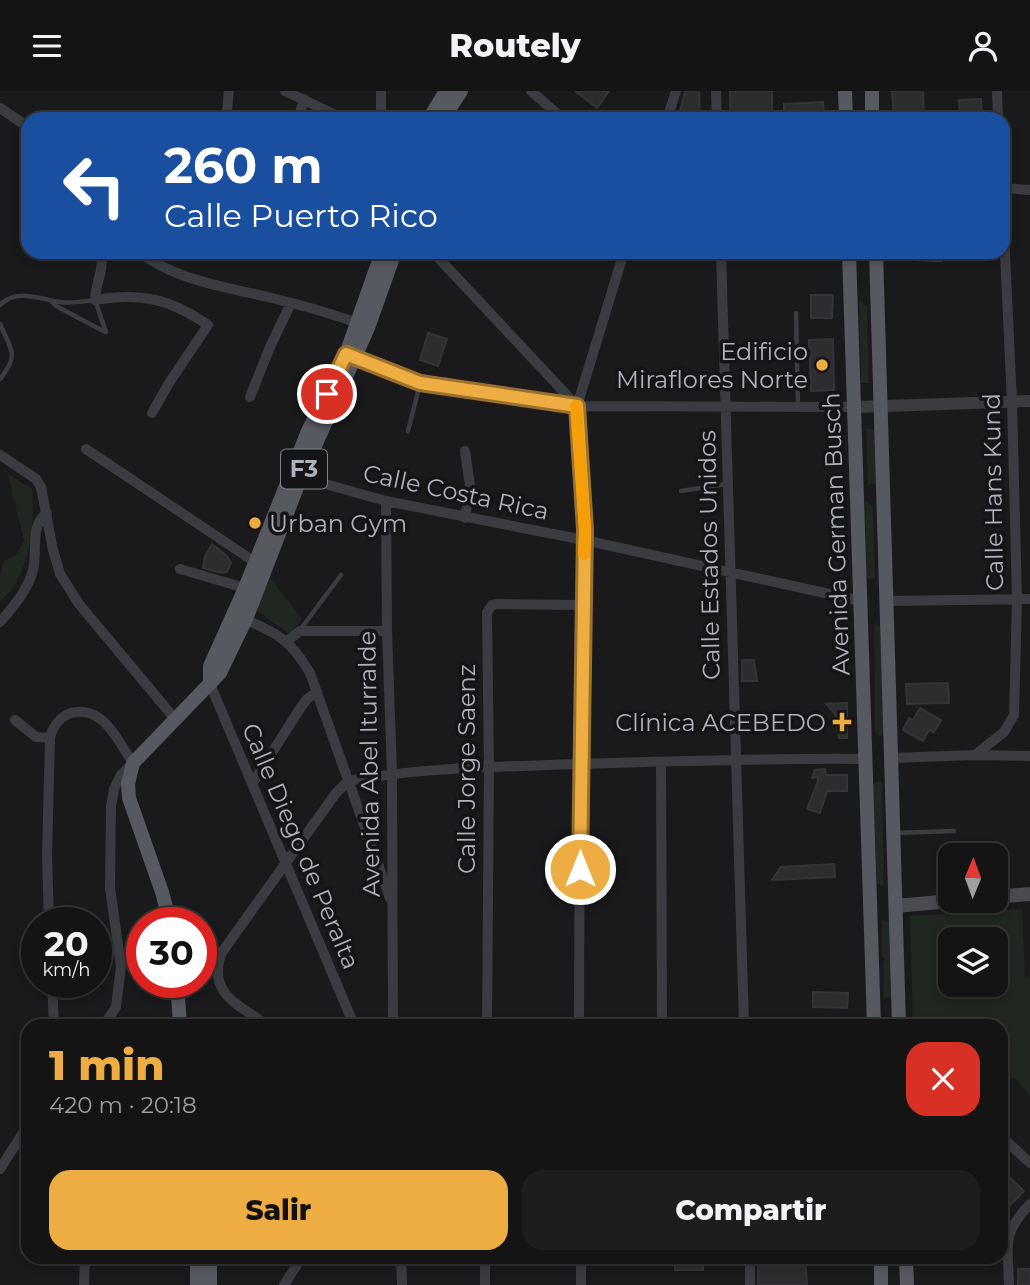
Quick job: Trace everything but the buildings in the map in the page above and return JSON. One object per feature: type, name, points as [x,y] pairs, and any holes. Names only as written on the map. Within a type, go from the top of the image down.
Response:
[{"type":"main road","points":[[433,112],[446,91]]},
{"type":"main road","points":[[448,112],[461,91]]},
{"type":"main road","points":[[845,91],[846,112]]},
{"type":"main road","points":[[872,91],[872,112]]},
{"type":"main road","name":"F3","points":[[363,325],[381,259]]},
{"type":"main road","name":"F3","points":[[240,616],[245,587],[255,562],[392,259]]},
{"type":"main road","name":"Avenida German Busch","points":[[849,259],[874,1019]]},
{"type":"main road","name":"Avenida German Busch","points":[[876,259],[899,1019]]},
{"type":"main road","name":"F3","points":[[210,684],[210,666],[240,616],[296,475]]},
{"type":"main road","points":[[861,601],[886,601]]},
{"type":"main road","points":[[166,907],[129,798],[128,784],[133,763],[210,684]]},
{"type":"main road","points":[[866,759],[891,758]]},
{"type":"main road","points":[[1008,896],[1030,894]]},
{"type":"main road","points":[[870,907],[938,902]]},
{"type":"main road","points":[[178,998],[180,1019]]},
{"type":"main road","points":[[197,1264],[197,1285]]},
{"type":"main road","points":[[210,1264],[210,1285]]},
{"type":"main road","points":[[881,1264],[881,1285]]},
{"type":"main road","points":[[906,1264],[907,1285]]},
{"type":"street","points":[[227,112],[229,91]]},
{"type":"street","points":[[285,91],[330,112]]},
{"type":"street","points":[[381,91],[381,112]]},
{"type":"street","points":[[531,91],[556,112]]},
{"type":"street","points":[[669,112],[676,91]]},
{"type":"street","points":[[716,91],[717,112]]},
{"type":"street","points":[[997,91],[998,112]]},
{"type":"street","points":[[300,112],[304,99]]},
{"type":"street","points":[[0,108],[21,122]]},
{"type":"street","points":[[1010,189],[1030,190]]},
{"type":"street","points":[[101,259],[95,300],[116,296],[158,299],[208,325],[152,412]]},
{"type":"street","points":[[151,259],[206,282],[291,303],[363,325]]},
{"type":"street","points":[[440,259],[577,406]]},
{"type":"street","points":[[579,1019],[584,540],[577,406],[622,259]]},
{"type":"street","name":"Calle Estados Unidos","points":[[721,259],[744,1019]]},
{"type":"street","name":"Calle Hans Kund","points":[[975,755],[1004,732],[1014,715],[1017,600],[1005,259]]},
{"type":"street","points":[[250,397],[291,303]]},
{"type":"street","points":[[350,356],[420,383],[577,406],[798,408],[1030,401]]},
{"type":"street","points":[[86,450],[255,562]]},
{"type":"street","points":[[465,451],[470,485],[466,518]]},
{"type":"street","points":[[0,455],[36,479],[41,487],[56,564],[71,592],[176,719]]},
{"type":"street","name":"Calle Costa Rica","points":[[296,475],[386,501],[584,540],[861,601]]},
{"type":"street","name":"Avenida Abel Iturralde","points":[[386,501],[392,773],[393,1019]]},
{"type":"street","points":[[0,622],[25,589],[33,570],[37,525],[40,518],[47,513]]},
{"type":"street","points":[[180,569],[245,587]]},
{"type":"street","points":[[886,601],[1030,599]]},
{"type":"street","name":"Calle Jorge Saenz","points":[[487,1019],[489,767],[486,619],[489,609],[497,604],[583,605]]},
{"type":"street","points":[[240,616],[287,641],[298,652],[317,692],[392,903]]},
{"type":"street","points":[[287,641],[300,631],[387,631]]},
{"type":"street","name":"Calle Diego de Peralta","points":[[210,684],[352,1019]]},
{"type":"street","points":[[252,783],[301,707],[317,692]]},
{"type":"street","points":[[49,907],[50,738],[54,725],[68,713],[81,712],[92,715],[107,725],[133,763],[121,775],[114,789],[111,806],[110,888],[121,966],[116,1007],[108,1019]]},
{"type":"street","points":[[15,720],[36,737],[50,738]]},
{"type":"street","points":[[891,758],[975,755],[1030,757]]},
{"type":"street","points":[[259,1019],[222,992],[217,974],[222,952],[286,861],[348,781],[392,773],[489,767],[735,759],[866,759]]},
{"type":"street","points":[[661,762],[662,1019]]},
{"type":"street","points":[[53,998],[54,1019]]},
{"type":"street","points":[[0,1169],[21,1138]]},
{"type":"street","points":[[1008,1143],[1030,1163]]},
{"type":"street","points":[[1009,1285],[1010,1231],[1030,1204]]},
{"type":"street","points":[[85,1264],[85,1285]]},
{"type":"street","points":[[284,1285],[298,1264]]},
{"type":"street","points":[[401,1264],[402,1285]]},
{"type":"street","points":[[485,1264],[485,1285]]},
{"type":"street","points":[[581,1264],[581,1285]]},
{"type":"street","points":[[750,1264],[751,1285]]},
{"type":"lane","points":[[930,259],[941,260]]},
{"type":"lane","points":[[0,305],[8,298],[20,295],[74,303],[95,300],[106,332],[56,306],[50,300]]},
{"type":"lane","points":[[796,313],[798,408]]},
{"type":"lane","points":[[0,324],[13,358],[0,379]]},
{"type":"lane","points":[[408,431],[420,383]]},
{"type":"lane","points":[[681,491],[728,484]]},
{"type":"lane","points":[[300,631],[341,575]]},
{"type":"lane","points":[[894,833],[954,831]]},
{"type":"shaded area","points":[[859,300],[867,307],[869,383],[861,383]]},
{"type":"shaded area","points":[[868,428],[874,430],[876,486],[872,483],[868,486]]},
{"type":"shaded area","points":[[8,474],[32,489],[31,533],[18,579],[0,601],[0,575],[4,561],[17,554],[24,540]]},
{"type":"shaded area","points":[[865,500],[873,507],[875,578],[872,579],[867,578]]},
{"type":"shaded area","points":[[270,578],[302,619],[289,634],[255,609]]},
{"type":"shaded area","points":[[874,625],[880,626],[884,733],[880,736],[875,733]]},
{"type":"shaded area","points":[[879,781],[882,783],[882,886],[877,883],[873,784]]},
{"type":"shaded area","points":[[1022,909],[1025,978],[1030,975],[1030,1097],[1015,1078],[1008,1080],[1008,1019],[913,1019],[910,916],[1008,913],[1008,910]]},
{"type":"shaded area","points":[[884,919],[889,922],[892,1000],[887,996],[884,1000]]},
{"type":"slow traffic","points":[[576,406],[585,530],[584,554]]},
{"type":"place","name":"Edificio Miraflores Norte","points":[[822,365]]},
{"type":"place","name":"Urban Gym","points":[[255,523]]},
{"type":"place","name":"Clínica ACEBEDO","points":[[842,722]]},
{"type":"route","points":[[327,394],[346,354],[420,383],[577,406],[585,530],[580,869]]}]
